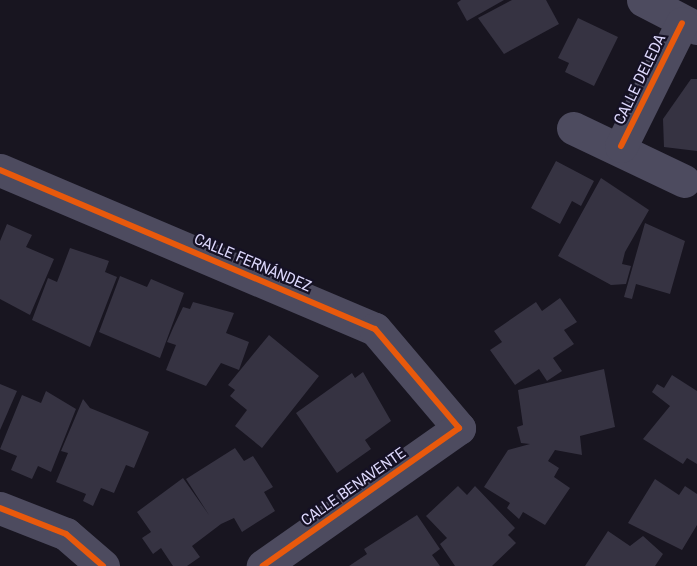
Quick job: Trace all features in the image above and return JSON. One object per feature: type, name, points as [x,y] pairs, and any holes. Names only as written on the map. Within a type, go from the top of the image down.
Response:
[{"type":"street","points":[[643,0],[690,25]]},
{"type":"street","name":"CALLE DELEDA","points":[[621,146],[690,25]]},
{"type":"street","points":[[573,128],[621,146],[684,181]]},
{"type":"street","name":"CALLE FERNÁNDEZ","points":[[0,170],[375,329],[459,428]]},
{"type":"street","name":"CALLE BENAVENTE","points":[[263,566],[459,428]]},
{"type":"street","points":[[0,508],[66,534],[102,566]]},
{"type":"building","points":[[461,0],[504,0],[467,21],[457,3]]},
{"type":"building","points":[[512,0],[546,0],[559,24],[504,54],[478,18]]},
{"type":"building","points":[[578,18],[618,37],[594,86],[565,72],[569,63],[558,58]]},
{"type":"building","points":[[691,79],[697,79],[697,151],[664,147],[663,119]]},
{"type":"building","points":[[556,161],[594,181],[581,206],[572,201],[560,224],[531,208]]},
{"type":"building","points":[[601,178],[649,210],[625,252],[622,264],[631,266],[626,284],[611,285],[558,256]]},
{"type":"building","points":[[645,223],[685,241],[670,294],[636,284],[632,299],[624,297]]},
{"type":"building","points":[[7,224],[32,235],[26,247],[54,259],[30,315],[0,299],[0,241]]},
{"type":"building","points":[[70,248],[109,261],[105,272],[117,277],[90,347],[32,320],[48,278],[57,282]]},
{"type":"building","points":[[120,276],[147,287],[151,279],[184,293],[160,358],[99,332]]},
{"type":"building","points":[[560,298],[577,322],[564,330],[574,344],[553,358],[562,371],[547,381],[539,369],[515,385],[490,350],[502,342],[494,331],[536,302],[542,311]]},
{"type":"building","points":[[193,302],[234,313],[226,333],[249,342],[239,370],[221,363],[206,386],[166,370],[176,345],[167,342],[183,307],[190,309]]},
{"type":"building","points":[[269,335],[319,376],[262,448],[235,426],[247,410],[230,396],[235,390],[228,385]]},
{"type":"building","points":[[604,369],[615,427],[580,436],[582,455],[555,450],[548,461],[559,468],[554,477],[570,488],[545,525],[523,512],[519,519],[507,508],[510,503],[484,487],[508,450],[530,444],[521,443],[517,427],[523,425],[518,390]]},
{"type":"building","points":[[363,372],[391,421],[365,440],[371,449],[337,473],[296,413],[352,373],[355,378]]},
{"type":"building","points":[[672,375],[697,391],[697,464],[687,458],[683,464],[643,439],[670,406],[652,392],[657,384],[664,388]]},
{"type":"building","points":[[0,384],[17,391],[0,430]]},
{"type":"building","points":[[46,391],[76,409],[51,472],[38,466],[32,479],[11,470],[17,456],[0,449],[22,395],[41,403]]},
{"type":"building","points":[[83,399],[90,408],[149,432],[134,468],[126,465],[114,493],[101,488],[93,506],[83,501],[86,494],[56,482],[68,453],[61,451]]},
{"type":"building","points":[[235,448],[244,461],[253,456],[273,487],[264,492],[275,511],[242,532],[234,518],[221,524],[192,546],[200,557],[187,566],[173,566],[161,548],[153,554],[142,538],[151,532],[137,512],[183,478],[209,515],[186,479]]},
{"type":"building","points":[[655,479],[679,495],[685,486],[697,494],[697,525],[682,550],[628,523]]},
{"type":"building","points":[[458,486],[467,495],[475,486],[515,528],[508,535],[516,543],[492,566],[455,566],[440,544],[447,538],[426,516]]},
{"type":"building","points":[[417,515],[440,549],[432,555],[440,566],[349,566],[367,554],[364,549]]},
{"type":"building","points":[[608,531],[630,546],[643,536],[663,554],[655,566],[585,566]]},
{"type":"cycle path","points":[[621,146],[682,23]]},
{"type":"cycle path","points":[[0,170],[375,329],[459,428],[263,566]]},
{"type":"cycle path","points":[[0,508],[66,534],[103,566]]}]
